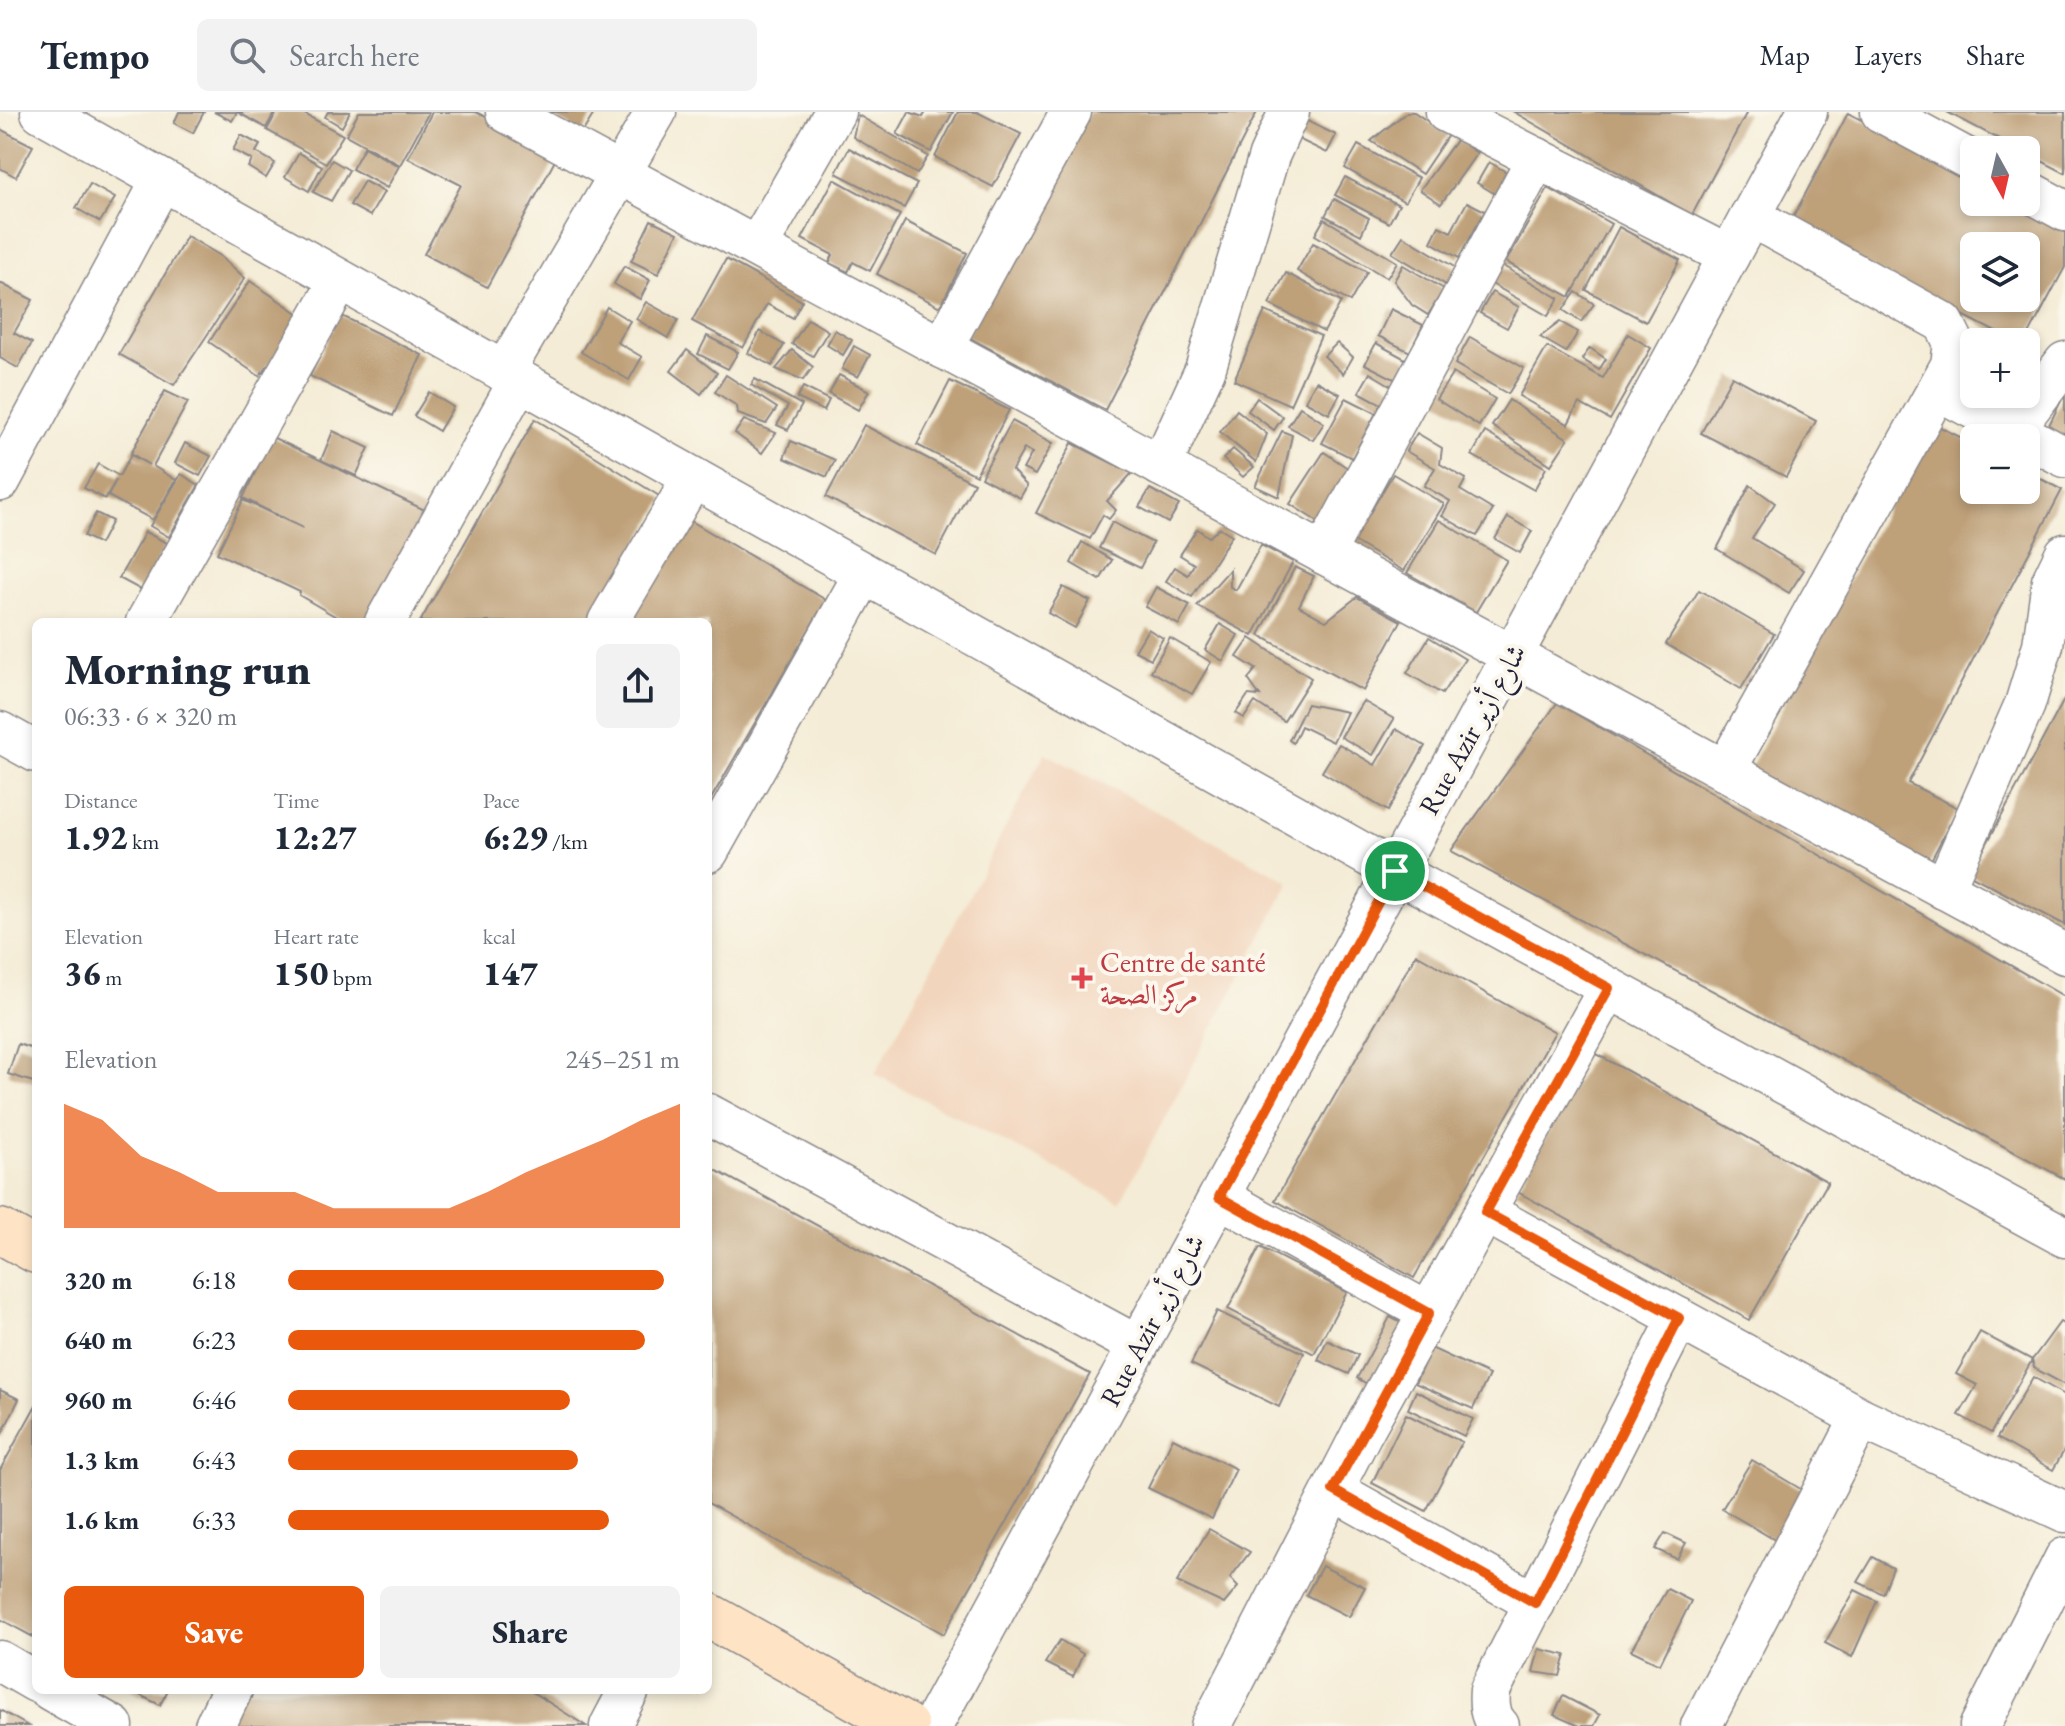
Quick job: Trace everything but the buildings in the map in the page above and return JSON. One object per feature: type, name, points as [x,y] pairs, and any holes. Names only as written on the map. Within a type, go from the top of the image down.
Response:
[{"type":"street","points":[[41,112],[1395,871],[2065,1237]]},
{"type":"street","points":[[506,112],[2065,954]]},
{"type":"street","points":[[387,618],[512,376],[656,112]]},
{"type":"street","points":[[757,247],[835,112]]},
{"type":"street","points":[[942,348],[1071,112]]},
{"type":"street","points":[[1161,466],[1205,370],[1269,156],[1289,112]]},
{"type":"street","points":[[1446,112],[1729,256]]},
{"type":"street","name":"Rue Azir شارع أزير","points":[[932,1726],[1807,112]]},
{"type":"street","points":[[1881,112],[1960,154]]},
{"type":"street","points":[[1324,554],[1537,158]]},
{"type":"street","points":[[0,481],[162,180]]},
{"type":"street","points":[[2040,198],[2065,211]]},
{"type":"street","points":[[1725,771],[1938,390],[1951,365],[1954,343],[1944,323],[1750,216]]},
{"type":"street","points":[[148,618],[340,280]]},
{"type":"street","points":[[2018,424],[2065,362]]},
{"type":"street","points":[[1938,390],[2002,424]]},
{"type":"street","points":[[2040,444],[2065,457]]},
{"type":"street","points":[[610,618],[693,478]]},
{"type":"street","points":[[1944,889],[2025,704],[2043,645],[2052,581],[2065,554]]},
{"type":"street","points":[[712,845],[864,574]]},
{"type":"street","points":[[0,732],[32,750]]},
{"type":"street","points":[[1211,1726],[1333,1490],[1609,988]]},
{"type":"street","points":[[712,1116],[1138,1346]]},
{"type":"street","points":[[1219,1197],[1429,1313]]},
{"type":"street","points":[[1485,1212],[1861,1418],[2065,1512]]},
{"type":"street","points":[[0,1231],[32,1249]]},
{"type":"street","points":[[1499,1726],[1493,1719],[1489,1704],[1490,1690],[1679,1318]]},
{"type":"street","points":[[1701,1726],[1861,1418]]},
{"type":"street","points":[[1333,1490],[1535,1603]]},
{"type":"street","points":[[1980,1726],[2065,1558]]},
{"type":"street","points":[[712,1617],[906,1726]]},
{"type":"street","points":[[0,1661],[32,1680]]},
{"type":"street","points":[[57,1694],[113,1726]]},
{"type":"street","points":[[215,1726],[230,1694]]},
{"type":"street","points":[[610,1726],[627,1694]]},
{"type":"shaded area","name":"Centre de santé مركز الصحة","points":[[1045,753],[1290,882],[1120,1202],[875,1074]]},
{"type":"place","name":"Centre de santé مركز الصحة","points":[[1082,978]]},
{"type":"route","points":[[1395,871],[1609,988],[1485,1212],[1679,1318],[1535,1603],[1333,1490],[1429,1313],[1219,1197],[1395,871]]}]
